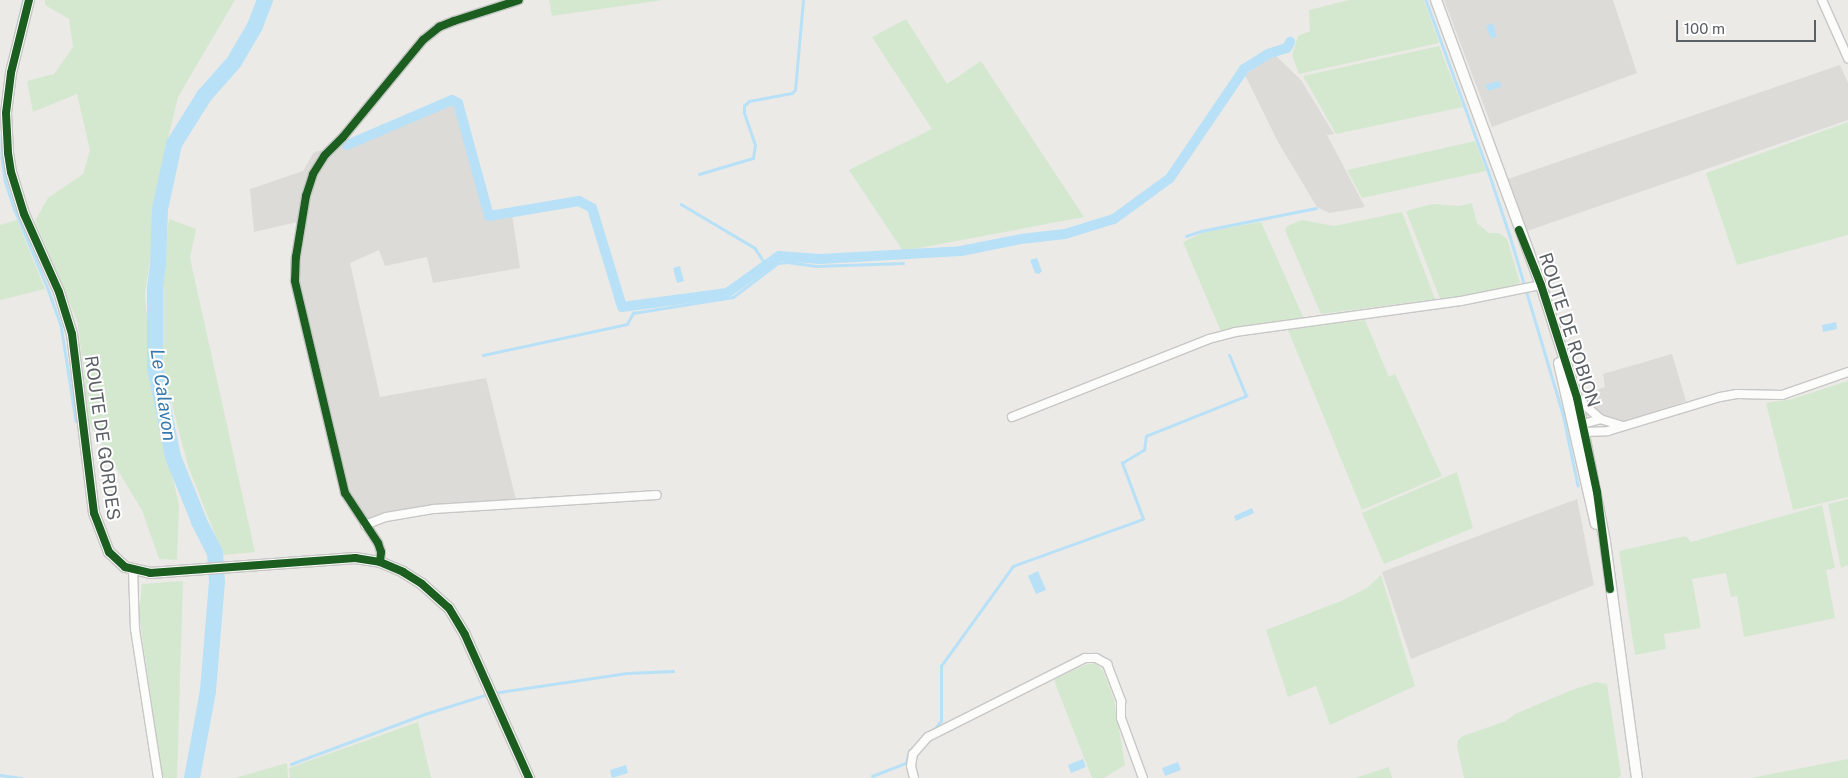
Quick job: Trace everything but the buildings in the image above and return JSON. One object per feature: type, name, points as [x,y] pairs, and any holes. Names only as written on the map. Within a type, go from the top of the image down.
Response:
[{"type":"street","name":"ROUTE DE GORDES","points":[[28,0],[11,73],[6,113],[11,172],[24,214],[59,292],[72,334],[94,513],[98,527],[110,552],[125,566],[133,570]]},
{"type":"street","points":[[380,562],[381,552],[378,544],[345,493],[295,281],[296,257],[308,188],[312,174],[325,155],[343,137],[423,40],[439,27],[519,0]]},
{"type":"street","name":"ROUTE DE ROBION","points":[[1436,0],[1577,398],[1581,430],[1605,542],[1637,778]]},
{"type":"street","points":[[1822,0],[1848,58]]},
{"type":"street","points":[[1012,417],[1210,339],[1235,332],[1461,301],[1538,286]]},
{"type":"street","name":"ROUTE DE ROBION","points":[[1538,286],[1562,374],[1581,430]]},
{"type":"street","points":[[1581,430],[1608,431],[1720,397],[1737,394],[1782,395],[1848,372]]},
{"type":"street","points":[[1577,398],[1600,419],[1623,426]]},
{"type":"street","points":[[1581,430],[1600,419]]},
{"type":"street","points":[[365,526],[386,517],[434,508],[657,495]]},
{"type":"street","points":[[158,778],[135,629],[133,570],[167,573],[355,558],[380,562],[422,584],[449,608],[468,642],[529,778]]},
{"type":"street","points":[[914,778],[911,766],[913,754],[928,738],[1085,658],[1096,658],[1107,664],[1121,702],[1121,718],[1144,778]]},
{"type":"shaded area","points":[[1444,0],[1613,0],[1637,73],[1492,127]]},
{"type":"shaded area","points":[[1274,54],[1301,80],[1334,134],[1327,135],[1365,207],[1329,213],[1317,207],[1278,142],[1245,75]]},
{"type":"shaded area","points":[[1840,65],[1848,83],[1848,120],[1527,231],[1508,179]]},
{"type":"shaded area","points":[[456,104],[488,219],[512,214],[520,268],[433,283],[427,257],[385,266],[379,250],[350,263],[380,397],[486,378],[516,500],[385,512],[368,519],[350,492],[299,279],[297,222],[254,232],[250,189],[303,171],[314,152],[339,147]]},
{"type":"shaded area","points":[[1672,354],[1686,401],[1623,423],[1599,416],[1583,395],[1605,387],[1603,374]]},
{"type":"shaded area","points":[[1577,499],[1594,585],[1411,659],[1382,572]]},
{"type":"green space","points":[[45,0],[235,0],[178,97],[167,143],[145,293],[152,388],[179,505],[177,560],[159,559],[142,510],[89,423],[78,323],[35,221],[48,198],[83,174],[90,150],[77,94],[33,112],[27,81],[54,74],[73,47],[69,19],[45,5]]},
{"type":"green space","points":[[549,0],[663,0],[552,16]]},
{"type":"green space","points":[[1349,0],[1424,0],[1439,43],[1299,74],[1292,55],[1298,36],[1310,31],[1309,10]]},
{"type":"green space","points":[[906,19],[947,84],[981,61],[1084,217],[903,251],[849,170],[932,129],[872,37]]},
{"type":"green space","points":[[1439,46],[1463,107],[1336,134],[1303,76]]},
{"type":"green space","points":[[1848,122],[1848,235],[1737,265],[1706,173]]},
{"type":"green space","points":[[1475,141],[1486,171],[1362,198],[1347,170]]},
{"type":"green space","points":[[1472,203],[1477,223],[1489,233],[1499,233],[1507,239],[1520,283],[1479,296],[1441,301],[1406,211],[1432,204],[1459,206]]},
{"type":"green space","points":[[1402,212],[1435,299],[1321,314],[1285,230],[1287,226],[1302,220],[1334,226]]},
{"type":"green space","points":[[169,219],[196,229],[190,258],[255,552],[223,555],[188,466],[165,378],[159,295]]},
{"type":"green space","points":[[17,220],[45,289],[0,300],[0,225]]},
{"type":"green space","points":[[1261,222],[1304,319],[1266,323],[1222,334],[1183,242],[1204,232]]},
{"type":"green space","points":[[1365,320],[1389,377],[1395,374],[1442,476],[1362,510],[1288,330]]},
{"type":"green space","points":[[1848,381],[1848,497],[1793,510],[1766,403],[1792,399]]},
{"type":"green space","points":[[1457,472],[1473,528],[1384,564],[1362,513]]},
{"type":"green space","points":[[1848,499],[1848,565],[1841,568],[1828,504]]},
{"type":"green space","points":[[1822,505],[1835,568],[1826,570],[1835,618],[1744,637],[1737,596],[1731,597],[1726,573],[1692,579],[1701,628],[1664,634],[1666,649],[1635,655],[1619,551],[1686,536],[1691,542]]},
{"type":"green space","points":[[1381,575],[1415,686],[1330,725],[1316,686],[1288,697],[1266,630],[1341,601],[1367,588]]},
{"type":"green space","points":[[183,581],[177,778],[162,778],[139,614],[142,584]]},
{"type":"green space","points":[[1095,663],[1103,671],[1114,699],[1125,765],[1104,778],[1092,778],[1055,683],[1055,679],[1085,665]]},
{"type":"green space","points":[[1596,682],[1607,684],[1621,775],[1619,778],[1464,778],[1457,746],[1458,740],[1463,736],[1506,721],[1515,714]]},
{"type":"green space","points":[[418,722],[431,778],[290,778],[289,768]]},
{"type":"green space","points":[[1848,759],[1848,778],[1751,778]]},
{"type":"green space","points":[[287,763],[288,778],[235,778]]},
{"type":"green space","points":[[1389,767],[1392,778],[1355,778]]},
{"type":"water","points":[[1493,23],[1497,36],[1491,39],[1486,26]]},
{"type":"water","points":[[1498,81],[1501,83],[1501,87],[1488,91],[1485,85]]},
{"type":"water","points":[[1037,258],[1042,271],[1039,274],[1035,273],[1030,260]]},
{"type":"water","points":[[680,266],[684,281],[677,283],[673,268]]},
{"type":"water","points":[[1836,322],[1837,329],[1823,332],[1822,325]]},
{"type":"water","points":[[1252,508],[1254,513],[1236,521],[1234,516]]},
{"type":"water","points":[[1038,571],[1046,590],[1036,594],[1028,576]]},
{"type":"water","points":[[1083,759],[1086,767],[1071,773],[1068,765]]},
{"type":"water","points":[[1178,762],[1181,770],[1165,776],[1162,768]]},
{"type":"water","points":[[626,765],[628,773],[612,778],[610,770]]},
{"type":"waterway","points":[[13,43],[23,0]]},
{"type":"waterway","name":"Le Calavon","points":[[192,778],[208,691],[217,582],[215,553],[199,521],[173,457],[155,367],[155,288],[160,209],[174,144],[204,96],[234,62],[255,26],[265,0]]},
{"type":"waterway","points":[[699,174],[753,158],[755,145],[744,113],[744,106],[749,101],[792,93],[795,90],[803,0]]},
{"type":"waterway","points":[[1426,0],[1510,236],[1563,414],[1578,485]]},
{"type":"waterway","points":[[347,145],[452,100],[458,103],[489,216],[579,201],[592,208],[622,307],[727,293],[779,256],[820,259],[961,251],[1021,239],[1065,234],[1114,219],[1170,178],[1244,69],[1268,54],[1287,48],[1290,42]]},
{"type":"waterway","points":[[2,135],[2,158],[5,180],[61,325],[76,421]]},
{"type":"waterway","points":[[681,204],[755,248],[766,265]]},
{"type":"waterway","points":[[1186,236],[1201,231],[1316,208]]},
{"type":"waterway","points":[[483,355],[627,324],[633,313],[733,297],[778,263],[787,262],[816,266],[903,263]]},
{"type":"waterway","points":[[932,732],[941,721],[941,666],[1013,566],[1143,519],[1122,463],[1144,450],[1146,436],[1246,396],[1229,355]]},
{"type":"waterway","points":[[493,693],[627,673],[673,671]]},
{"type":"waterway","points":[[291,764],[425,714],[488,694]]},
{"type":"waterway","points":[[872,776],[906,763],[909,751],[916,745]]},
{"type":"waterway","points":[[0,775],[22,778]]},
{"type":"cycle path","points":[[29,0],[11,73],[6,113],[8,153],[11,172],[24,214],[59,292],[72,334],[94,513],[109,552],[125,567],[150,573],[355,558],[380,562],[403,572],[422,584],[449,608],[465,635],[529,778]]},
{"type":"cycle path","points":[[380,562],[381,552],[378,543],[345,493],[295,281],[296,257],[306,196],[313,174],[325,155],[343,137],[423,40],[439,27],[519,0]]},
{"type":"cycle path","points":[[1519,230],[1541,285],[1577,398],[1597,492],[1610,589]]}]
